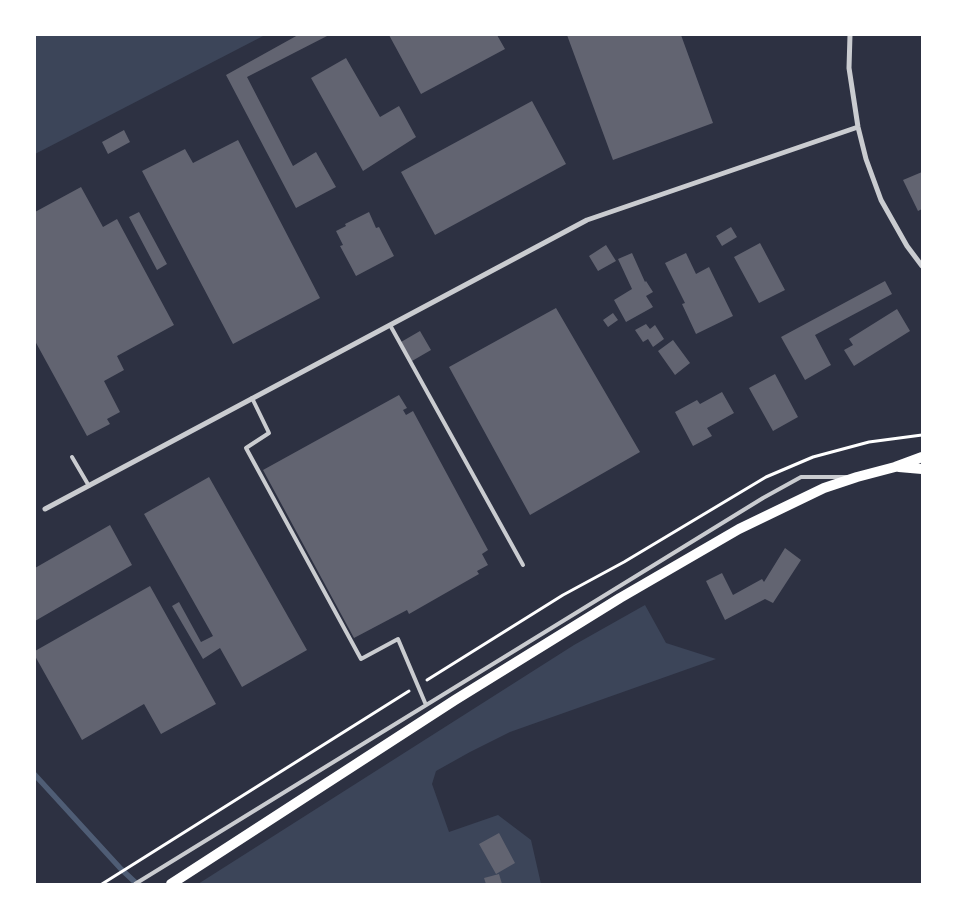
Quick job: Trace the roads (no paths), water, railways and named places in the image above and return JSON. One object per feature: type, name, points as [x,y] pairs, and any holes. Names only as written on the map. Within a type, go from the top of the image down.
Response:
[{"type":"main road","points":[[175,881],[455,700],[620,598],[740,529],[824,488],[922,457]]},
{"type":"main road","points":[[895,466],[922,469]]},
{"type":"street","points":[[850,35],[849,68],[858,127],[866,159],[881,200],[903,239],[922,266]]},
{"type":"street","points":[[45,509],[586,220],[858,127]]},
{"type":"lane","points":[[390,325],[523,565]]},
{"type":"lane","points":[[252,398],[269,433],[246,448],[361,659],[398,638],[426,705]]},
{"type":"lane","points":[[72,457],[89,486]]},
{"type":"lane","points":[[135,884],[763,498],[801,477],[857,476]]},
{"type":"waterway","points":[[35,775],[137,884]]}]
